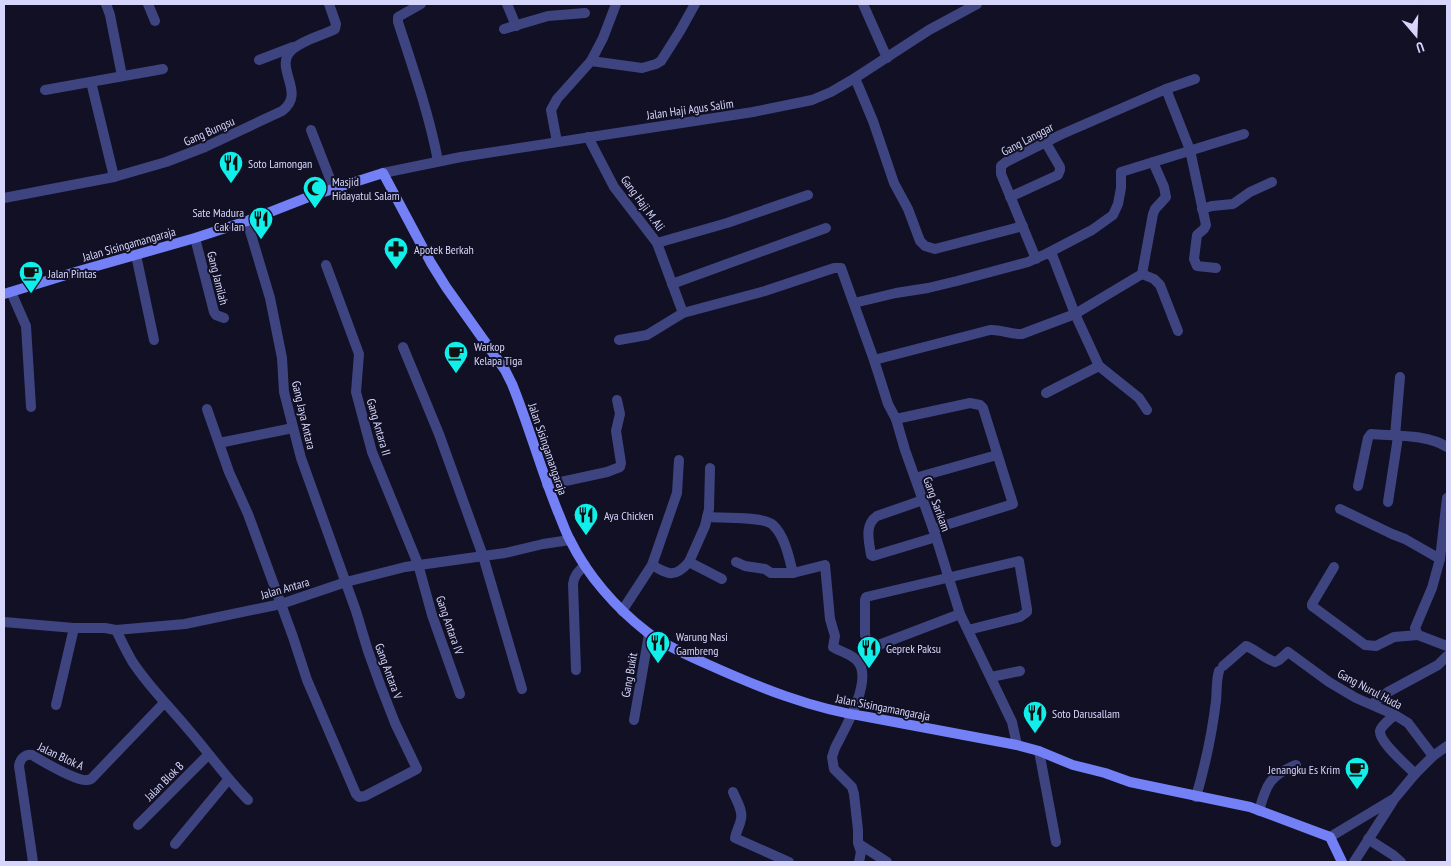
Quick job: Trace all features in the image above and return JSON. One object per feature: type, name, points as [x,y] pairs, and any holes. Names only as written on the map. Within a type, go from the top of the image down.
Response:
[{"type":"main road","name":"Jalan Sisingamangaraja","points":[[8,293],[196,238],[247,221],[311,196],[384,173],[446,288],[505,370],[512,384],[547,485],[570,540],[585,565],[606,593],[622,612],[649,634],[691,657],[733,676],[797,700],[854,715],[1017,745],[1130,782],[1255,809],[1330,837]]},
{"type":"main road","points":[[1330,837],[1342,862]]},
{"type":"street","points":[[106,4],[110,15],[122,76]]},
{"type":"street","points":[[148,4],[155,21]]},
{"type":"street","points":[[259,60],[335,29],[336,24],[329,4]]},
{"type":"street","points":[[421,4],[398,17],[398,22],[433,136],[438,161]]},
{"type":"street","points":[[507,4],[516,26]]},
{"type":"street","points":[[558,142],[551,110],[557,99],[591,60],[603,38],[616,4]]},
{"type":"street","points":[[591,60],[642,68],[656,64],[661,61],[680,32],[695,4]]},
{"type":"street","points":[[863,4],[887,58]]},
{"type":"street","name":"Jalan Haji Agus Salim","points":[[384,173],[438,161],[753,112],[812,100],[831,92],[929,30],[977,4]]},
{"type":"street","points":[[504,29],[553,15],[585,13]]},
{"type":"street","name":"Gang Bungsu","points":[[4,198],[114,177],[181,157],[282,111],[291,103],[292,97],[285,66],[288,53],[296,46]]},
{"type":"street","points":[[45,90],[163,69]]},
{"type":"street","points":[[855,78],[875,127],[894,182],[906,204],[920,241],[925,246],[935,249],[1023,226]]},
{"type":"street","name":"Gang Langgar","points":[[1036,259],[1001,174],[1001,166],[1060,135],[1166,89],[1196,79]]},
{"type":"street","points":[[91,82],[114,177]]},
{"type":"street","points":[[1166,89],[1190,150],[1206,225],[1197,235],[1195,262],[1197,266],[1216,268]]},
{"type":"street","points":[[311,130],[334,189]]},
{"type":"street","points":[[854,303],[957,281],[1036,259],[1092,230],[1113,215],[1118,204],[1121,188],[1120,172],[1244,134]]},
{"type":"street","name":"Gang Haji M. Ali","points":[[588,137],[614,188],[657,243],[683,313]]},
{"type":"street","points":[[1010,197],[1058,175],[1060,167],[1046,143]]},
{"type":"street","points":[[874,360],[990,330],[1022,334],[1075,314],[1142,274],[1153,214],[1166,197],[1164,187],[1153,162]]},
{"type":"street","points":[[1202,209],[1233,204],[1250,192],[1272,182]]},
{"type":"street","points":[[657,243],[727,223],[808,195]]},
{"type":"street","name":"Gang Jaya Antara","points":[[247,221],[270,298],[282,358],[284,392],[301,458],[346,582]]},
{"type":"street","points":[[672,284],[826,228]]},
{"type":"street","name":"Gang Jamilah","points":[[196,238],[214,312],[216,315],[224,318]]},
{"type":"street","points":[[1048,253],[1053,257],[1075,314],[1099,366],[1139,398],[1147,410]]},
{"type":"street","points":[[136,255],[154,340]]},
{"type":"street","name":"Gang Antara II","points":[[326,266],[359,354],[356,392],[372,452],[418,564]]},
{"type":"street","name":"Gang Sarikam","points":[[683,313],[765,291],[834,268],[841,268],[888,404],[896,419],[924,500],[960,614],[1012,722],[1017,745]]},
{"type":"street","points":[[1142,274],[1154,279],[1160,285],[1178,331]]},
{"type":"street","points":[[8,293],[26,326],[31,406]]},
{"type":"street","points":[[619,340],[646,335],[683,313]]},
{"type":"street","points":[[403,347],[439,434],[483,556],[522,689]]},
{"type":"street","points":[[1046,393],[1099,366]]},
{"type":"street","points":[[1388,502],[1396,436],[1400,377]]},
{"type":"street","points":[[547,485],[607,472],[620,466],[616,431],[620,414],[617,400]]},
{"type":"street","points":[[896,419],[970,403],[980,405],[983,408],[1013,504],[873,556],[871,555],[868,528],[873,519],[924,500]]},
{"type":"street","points":[[207,408],[229,472],[248,514],[281,604]]},
{"type":"street","points":[[219,443],[293,428]]},
{"type":"street","points":[[1358,486],[1369,435],[1371,434],[1421,438],[1441,443],[1447,447]]},
{"type":"street","points":[[915,478],[997,455]]},
{"type":"street","points":[[622,612],[652,565],[677,492],[680,460]]},
{"type":"street","points":[[652,565],[670,574],[678,572],[689,562],[709,509],[710,468]]},
{"type":"street","points":[[1418,635],[1415,628],[1432,588],[1440,559],[1447,498]]},
{"type":"street","points":[[1340,509],[1405,539],[1440,559]]},
{"type":"street","points":[[707,517],[760,520],[772,524],[778,531],[787,550],[793,573]]},
{"type":"street","name":"Jalan Antara","points":[[4,622],[116,630],[185,624],[281,604],[346,582],[418,564],[483,556],[570,540]]},
{"type":"street","points":[[960,614],[876,646],[871,645],[865,635],[866,597],[1019,561],[1027,612],[1020,617],[968,630]]},
{"type":"street","points":[[689,562],[722,578]]},
{"type":"street","points":[[736,562],[745,566],[765,568],[771,573],[793,573],[825,565],[833,647],[859,662],[861,667],[861,693],[854,715],[835,748],[832,757],[832,764],[837,774],[853,790],[858,843],[862,852],[859,862]]},
{"type":"street","name":"Gang Antara IV","points":[[418,564],[432,614],[460,694]]},
{"type":"street","points":[[576,670],[572,584],[573,578],[585,565]]},
{"type":"street","points":[[1334,567],[1312,606],[1365,645],[1370,647],[1376,646],[1394,637],[1418,635],[1447,646]]},
{"type":"street","name":"Gang Antara V","points":[[281,604],[307,680],[356,794],[359,797],[365,796],[417,770],[381,687],[346,582]]},
{"type":"street","points":[[56,705],[74,628]]},
{"type":"street","points":[[116,630],[132,660],[164,703],[188,729],[228,780],[248,800]]},
{"type":"street","name":"Gang Bukit","points":[[634,720],[649,634]]},
{"type":"street","name":"Gang Nurul Huda","points":[[1196,797],[1210,738],[1216,702],[1216,680],[1221,668],[1246,646],[1275,662],[1288,652],[1356,698],[1395,715],[1408,724],[1433,756]]},
{"type":"street","points":[[1372,704],[1388,692],[1438,665],[1447,656]]},
{"type":"street","points":[[991,677],[1020,670]]},
{"type":"street","name":"Jalan Blok A","points":[[33,862],[20,761],[26,756],[32,755],[70,775],[88,780],[164,703]]},
{"type":"street","points":[[1395,715],[1381,729],[1380,733],[1392,752],[1415,774]]},
{"type":"street","points":[[1354,862],[1395,798],[1433,756],[1447,746]]},
{"type":"street","points":[[1038,751],[1056,842]]},
{"type":"street","name":"Jalan Blok B","points":[[138,825],[208,755]]},
{"type":"street","points":[[1255,809],[1265,789],[1275,776],[1296,765]]},
{"type":"street","points":[[175,844],[228,780]]},
{"type":"street","points":[[733,792],[741,814],[741,820],[734,837],[788,862]]},
{"type":"street","points":[[1330,837],[1395,798]]},
{"type":"street","points":[[1368,839],[1401,862]]},
{"type":"street","points":[[858,843],[887,862]]},
{"type":"place","name":"Soto Lamongan","points":[[231,184]]},
{"type":"place","name":"Masjid Hidayatul Salam","points":[[315,209]]},
{"type":"place","name":"Sate Madura Cak Ian","points":[[261,240]]},
{"type":"place","name":"Apotek Berkah","points":[[396,270]]},
{"type":"place","name":"Jalan Pintas","points":[[31,294]]},
{"type":"place","name":"Warkop Kelapa Tiga","points":[[456,374]]},
{"type":"place","name":"Aya Chicken","points":[[586,536]]},
{"type":"place","name":"Warung Nasi Gambreng","points":[[658,664]]},
{"type":"place","name":"Geprek Paksu","points":[[869,669]]},
{"type":"place","name":"Soto Darusallam","points":[[1035,734]]},
{"type":"place","name":"Jenangku Es Krim","points":[[1357,790]]}]
